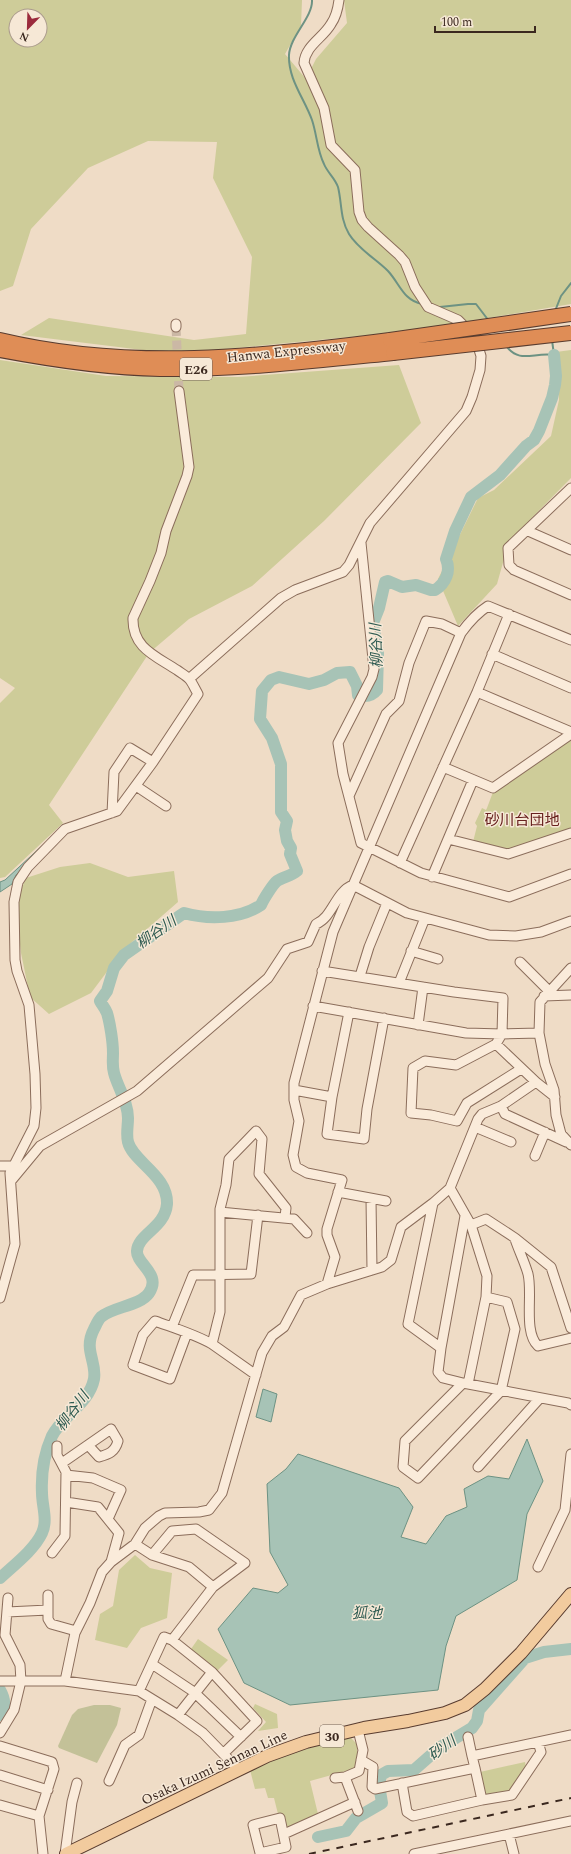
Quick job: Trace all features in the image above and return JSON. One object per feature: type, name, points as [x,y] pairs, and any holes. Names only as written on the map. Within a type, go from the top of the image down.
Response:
[{"type":"highway","name":"Hanwa Expressway","points":[[0,340],[81,353],[143,358],[197,359],[282,353],[390,340],[571,314]]},
{"type":"highway","name":"Hanwa Expressway","points":[[0,350],[79,363],[159,369],[234,368],[571,334]]},
{"type":"main road","name":"Osaka Izumi Sennan Line","points":[[65,1854],[267,1756],[306,1742],[445,1713],[464,1705],[485,1689],[521,1653],[571,1594]]},
{"type":"street","points":[[189,679],[281,598],[295,590],[344,572],[375,517],[466,411],[480,370],[481,356],[475,337],[458,320],[428,307],[415,287],[405,262],[399,254],[362,220],[359,212],[355,170],[331,145],[324,108],[304,63],[304,57],[308,50],[331,24],[338,9],[338,0]]},
{"type":"street","points":[[0,1298],[15,1244],[11,1181],[12,1166],[34,1126],[36,1108],[35,1074],[29,1005],[17,971],[15,960],[15,890],[18,882],[28,867],[65,830],[117,811],[153,762],[198,694],[189,679],[141,645],[135,637],[133,627],[133,618],[161,552],[166,531],[189,467],[179,391]]},
{"type":"street","points":[[571,488],[528,531],[508,548],[509,565],[514,570],[571,595]]},
{"type":"street","points":[[528,531],[571,550]]},
{"type":"street","points":[[361,541],[374,669],[372,677],[338,744],[340,759],[361,843],[432,877],[509,897],[571,874]]},
{"type":"street","points":[[326,1284],[335,1257],[327,1235],[327,1228],[342,1180],[307,1173],[299,1170],[293,1162],[293,1147],[299,1121],[294,1100],[294,1083],[333,932],[461,633],[478,613],[488,606],[571,640]]},
{"type":"street","points":[[400,863],[477,692],[509,614]]},
{"type":"street","points":[[349,796],[386,714],[399,701],[409,663],[426,621],[442,624],[461,633]]},
{"type":"street","points":[[492,654],[571,688]]},
{"type":"street","points":[[477,692],[571,733]]},
{"type":"street","points":[[443,767],[493,788],[571,733]]},
{"type":"street","points":[[112,813],[114,772],[130,748],[153,762]]},
{"type":"street","points":[[432,877],[473,780]]},
{"type":"street","points":[[136,786],[166,806]]},
{"type":"street","points":[[448,839],[508,854],[571,833]]},
{"type":"street","points":[[353,885],[407,913],[489,935],[509,936],[541,932],[569,924]]},
{"type":"street","points":[[11,1181],[40,1146],[137,1091],[268,978],[287,949],[308,942],[316,924],[322,921],[346,888],[353,885]]},
{"type":"street","points":[[360,976],[369,947],[387,903]]},
{"type":"street","points":[[399,983],[424,918]]},
{"type":"street","points":[[412,951],[438,959]]},
{"type":"street","points":[[520,962],[547,993],[571,994]]},
{"type":"street","points":[[570,1144],[561,1134],[556,1115],[552,1082],[545,1064],[538,1033],[539,1008],[547,993],[571,968]]},
{"type":"street","points":[[322,971],[503,998],[502,1034],[496,1044],[456,1065],[425,1061],[413,1068],[410,1113],[457,1121],[467,1104],[521,1068]]},
{"type":"street","points":[[418,1024],[423,987]]},
{"type":"street","points":[[313,1006],[466,1033],[538,1033]]},
{"type":"street","points":[[349,1012],[332,1097],[327,1134],[364,1139],[367,1109],[384,1018]]},
{"type":"street","points":[[496,1044],[536,1082],[555,1097]]},
{"type":"street","points":[[65,1681],[76,1631],[90,1603],[102,1572],[111,1562],[135,1544],[145,1528],[159,1516],[165,1513],[199,1512],[209,1510],[216,1503],[222,1493],[262,1353],[272,1336],[284,1327],[301,1295],[326,1284],[382,1267],[391,1260],[402,1227],[450,1188],[478,1119],[482,1114],[501,1106],[536,1082]]},
{"type":"street","points":[[294,1090],[332,1097]]},
{"type":"street","points":[[501,1106],[505,1114],[570,1144]]},
{"type":"street","points":[[475,1127],[511,1142]]},
{"type":"street","points":[[212,1344],[220,1312],[220,1212],[226,1185],[229,1159],[256,1131],[262,1139],[259,1174],[286,1208],[286,1217]]},
{"type":"street","points":[[535,1156],[546,1132]]},
{"type":"street","points":[[0,1166],[12,1166]]},
{"type":"street","points":[[450,1188],[471,1225],[487,1276],[486,1297],[465,1384],[405,1441],[403,1467],[418,1478],[501,1391],[515,1328],[507,1302],[486,1297]]},
{"type":"street","points":[[338,1192],[386,1201]]},
{"type":"street","points":[[371,1198],[372,1270]]},
{"type":"street","points":[[433,1203],[408,1324],[440,1348]]},
{"type":"street","points":[[220,1212],[294,1218],[307,1233]]},
{"type":"street","points":[[172,1327],[193,1275],[251,1274],[258,1215]]},
{"type":"street","points":[[465,1216],[440,1348],[438,1372],[443,1378],[465,1384],[568,1403],[571,1405]]},
{"type":"street","points":[[471,1225],[486,1219],[515,1238],[551,1267],[571,1328]]},
{"type":"street","points":[[515,1238],[528,1276],[530,1322],[534,1342],[538,1346],[571,1338]]},
{"type":"street","points":[[187,1333],[170,1379],[133,1365],[143,1335],[155,1321],[187,1333],[212,1344],[256,1375]]},
{"type":"street","points":[[478,1467],[540,1398]]},
{"type":"street","points":[[62,1463],[88,1445]]},
{"type":"street","points":[[52,1553],[65,1536],[66,1475],[58,1455],[57,1446]]},
{"type":"street","points":[[538,1567],[565,1510],[571,1454]]},
{"type":"street","points":[[66,1475],[93,1478],[121,1490],[108,1519]]},
{"type":"street","points":[[66,1502],[98,1507],[119,1533],[111,1562]]},
{"type":"street","points":[[152,1554],[172,1531],[196,1529],[245,1563],[213,1587],[172,1640]]},
{"type":"street","points":[[135,1544],[152,1554],[189,1566],[213,1587]]},
{"type":"street","points":[[48,1595],[48,1619],[51,1624],[76,1631]]},
{"type":"street","points":[[0,1733],[14,1710],[21,1681],[20,1665],[5,1634],[8,1598]]},
{"type":"street","points":[[7,1612],[48,1610]]},
{"type":"street","points":[[139,1691],[164,1638],[172,1640],[212,1672],[257,1721],[224,1753]]},
{"type":"street","points":[[152,1664],[194,1692],[241,1737]]},
{"type":"street","points":[[178,1715],[194,1692],[212,1672]]},
{"type":"street","points":[[3,1681],[65,1681],[139,1691],[178,1715],[203,1733],[239,1770]]},
{"type":"street","points":[[109,1781],[125,1745],[139,1735],[152,1699]]},
{"type":"street","points":[[335,1778],[345,1777],[359,1771],[363,1750],[358,1730]]},
{"type":"street","points":[[472,1756],[571,1735]]},
{"type":"street","points":[[468,1737],[482,1800]]},
{"type":"street","points":[[402,1783],[408,1812],[413,1816],[482,1800],[512,1795],[541,1752],[538,1742]]},
{"type":"street","points":[[0,1746],[52,1762],[54,1770],[39,1816],[43,1854]]},
{"type":"street","points":[[361,1760],[373,1767],[372,1787],[375,1788],[475,1768]]},
{"type":"street","points":[[0,1775],[48,1790]]},
{"type":"street","points":[[284,1834],[356,1807],[345,1777]]},
{"type":"street","points":[[65,1854],[72,1802],[77,1783]]},
{"type":"street","points":[[0,1805],[39,1816]]},
{"type":"street","points":[[280,1818],[284,1834],[286,1847],[260,1853],[253,1825],[280,1818]]},
{"type":"street","points":[[414,1854],[571,1821]]},
{"type":"street","points":[[509,1834],[514,1854]]},
{"type":"shaded area","points":[[0,0],[302,0],[301,26],[285,54],[306,79],[316,59],[347,23],[344,0],[571,0],[571,304],[411,331],[175,354],[21,335],[49,318],[194,340],[246,334],[252,257],[213,178],[217,142],[148,141],[88,168],[31,229],[13,286],[0,291]]},
{"type":"shaded area","points":[[571,350],[571,478],[509,541],[497,584],[458,626],[438,579],[478,498],[494,490],[551,436],[559,400],[556,352]]},
{"type":"shaded area","points":[[0,360],[106,376],[238,377],[399,365],[421,423],[324,521],[252,586],[189,619],[149,653],[49,805],[63,823],[5,877],[0,878],[0,703],[15,688],[0,678]]},
{"type":"shaded area","points":[[571,739],[571,829],[508,852],[473,842],[477,826],[475,823],[482,808],[486,810],[493,792],[513,780]]},
{"type":"shaded area","points":[[90,863],[128,877],[174,871],[178,902],[124,949],[91,993],[49,1014],[30,997],[21,953],[15,903],[26,878],[60,867]]},
{"type":"shaded area","points":[[135,1555],[150,1568],[172,1573],[167,1618],[141,1628],[127,1648],[95,1640],[100,1614],[113,1606],[119,1570]]},
{"type":"shaded area","points":[[198,1639],[228,1660],[217,1671],[191,1649]]},
{"type":"shaded area","points":[[255,1704],[277,1714],[278,1728],[258,1731],[266,1722],[253,1708]]},
{"type":"shaded area","points":[[94,1705],[110,1705],[121,1708],[117,1725],[97,1763],[59,1748],[58,1746],[72,1715],[78,1709]]},
{"type":"shaded area","points":[[351,1738],[357,1744],[357,1768],[310,1781],[318,1814],[286,1828],[278,1814],[274,1798],[268,1798],[265,1788],[255,1789],[250,1770],[299,1751]]},
{"type":"shaded area","points":[[525,1762],[526,1768],[510,1792],[488,1796],[485,1794],[480,1772]]},
{"type":"water","points":[[57,832],[59,834],[16,875],[12,884],[0,892],[0,882],[5,880]]},
{"type":"water","points":[[263,1389],[277,1394],[271,1422],[256,1417]]},
{"type":"water","name":"狐池","points":[[527,1439],[543,1481],[527,1514],[517,1580],[456,1616],[446,1646],[438,1690],[290,1705],[244,1683],[218,1629],[253,1588],[278,1593],[288,1585],[270,1552],[267,1484],[286,1469],[298,1454],[399,1488],[413,1507],[401,1537],[426,1544],[446,1516],[467,1507],[464,1489],[488,1476],[509,1479]]},
{"type":"waterway","points":[[312,0],[309,13],[290,48],[289,64],[297,88],[312,120],[318,148],[325,167],[338,187],[344,223],[349,234],[357,244],[388,271],[402,291],[410,299],[422,304]]},
{"type":"waterway","points":[[555,311],[561,296],[571,283]]},
{"type":"waterway","points":[[440,307],[476,304],[489,321]]},
{"type":"waterway","points":[[506,346],[516,355],[554,355],[552,340]]},
{"type":"waterway","name":"柳谷川","points":[[0,1578],[29,1551],[44,1528],[45,1518],[42,1498],[42,1478],[45,1457],[49,1443],[56,1429],[87,1396],[91,1388],[94,1379],[94,1367],[90,1343],[91,1336],[97,1323],[101,1317],[106,1314],[133,1304],[145,1297],[149,1293],[152,1286],[151,1275],[140,1260],[137,1251],[138,1245],[162,1219],[167,1204],[166,1194],[162,1185],[136,1156],[128,1142],[128,1112],[113,1070],[113,1053],[108,1017],[100,1001],[107,991],[114,968],[124,955],[184,913],[204,917],[224,917],[234,916],[253,910],[261,905],[268,892],[277,881],[297,871],[290,854],[291,848],[287,841],[285,830],[287,821],[281,812],[281,764],[272,738],[260,719],[262,691],[271,680],[279,677],[309,684],[324,680],[337,673],[350,672],[357,686],[358,695],[368,696],[377,690],[378,653],[373,623],[379,608],[385,582],[388,581],[402,587],[416,585],[435,590],[445,580],[448,572],[446,559],[455,531],[471,497],[500,475],[526,446],[534,440],[539,431],[552,398],[555,385],[556,376],[554,355]]},
{"type":"waterway","name":"砂川","points":[[318,1837],[346,1831],[356,1818],[382,1803],[379,1785],[381,1775],[388,1771],[414,1770],[439,1748],[472,1728],[477,1721],[479,1710],[525,1658],[544,1652],[571,1649]]},
{"type":"waterway","name":"柳谷川","points":[[0,1690],[4,1702],[0,1715]]},
{"type":"tunnel","points":[[176,327],[179,391]]},
{"type":"railway","points":[[309,1854],[571,1798]]},
{"type":"district","name":"砂川台団地","points":[[522,820]]}]
